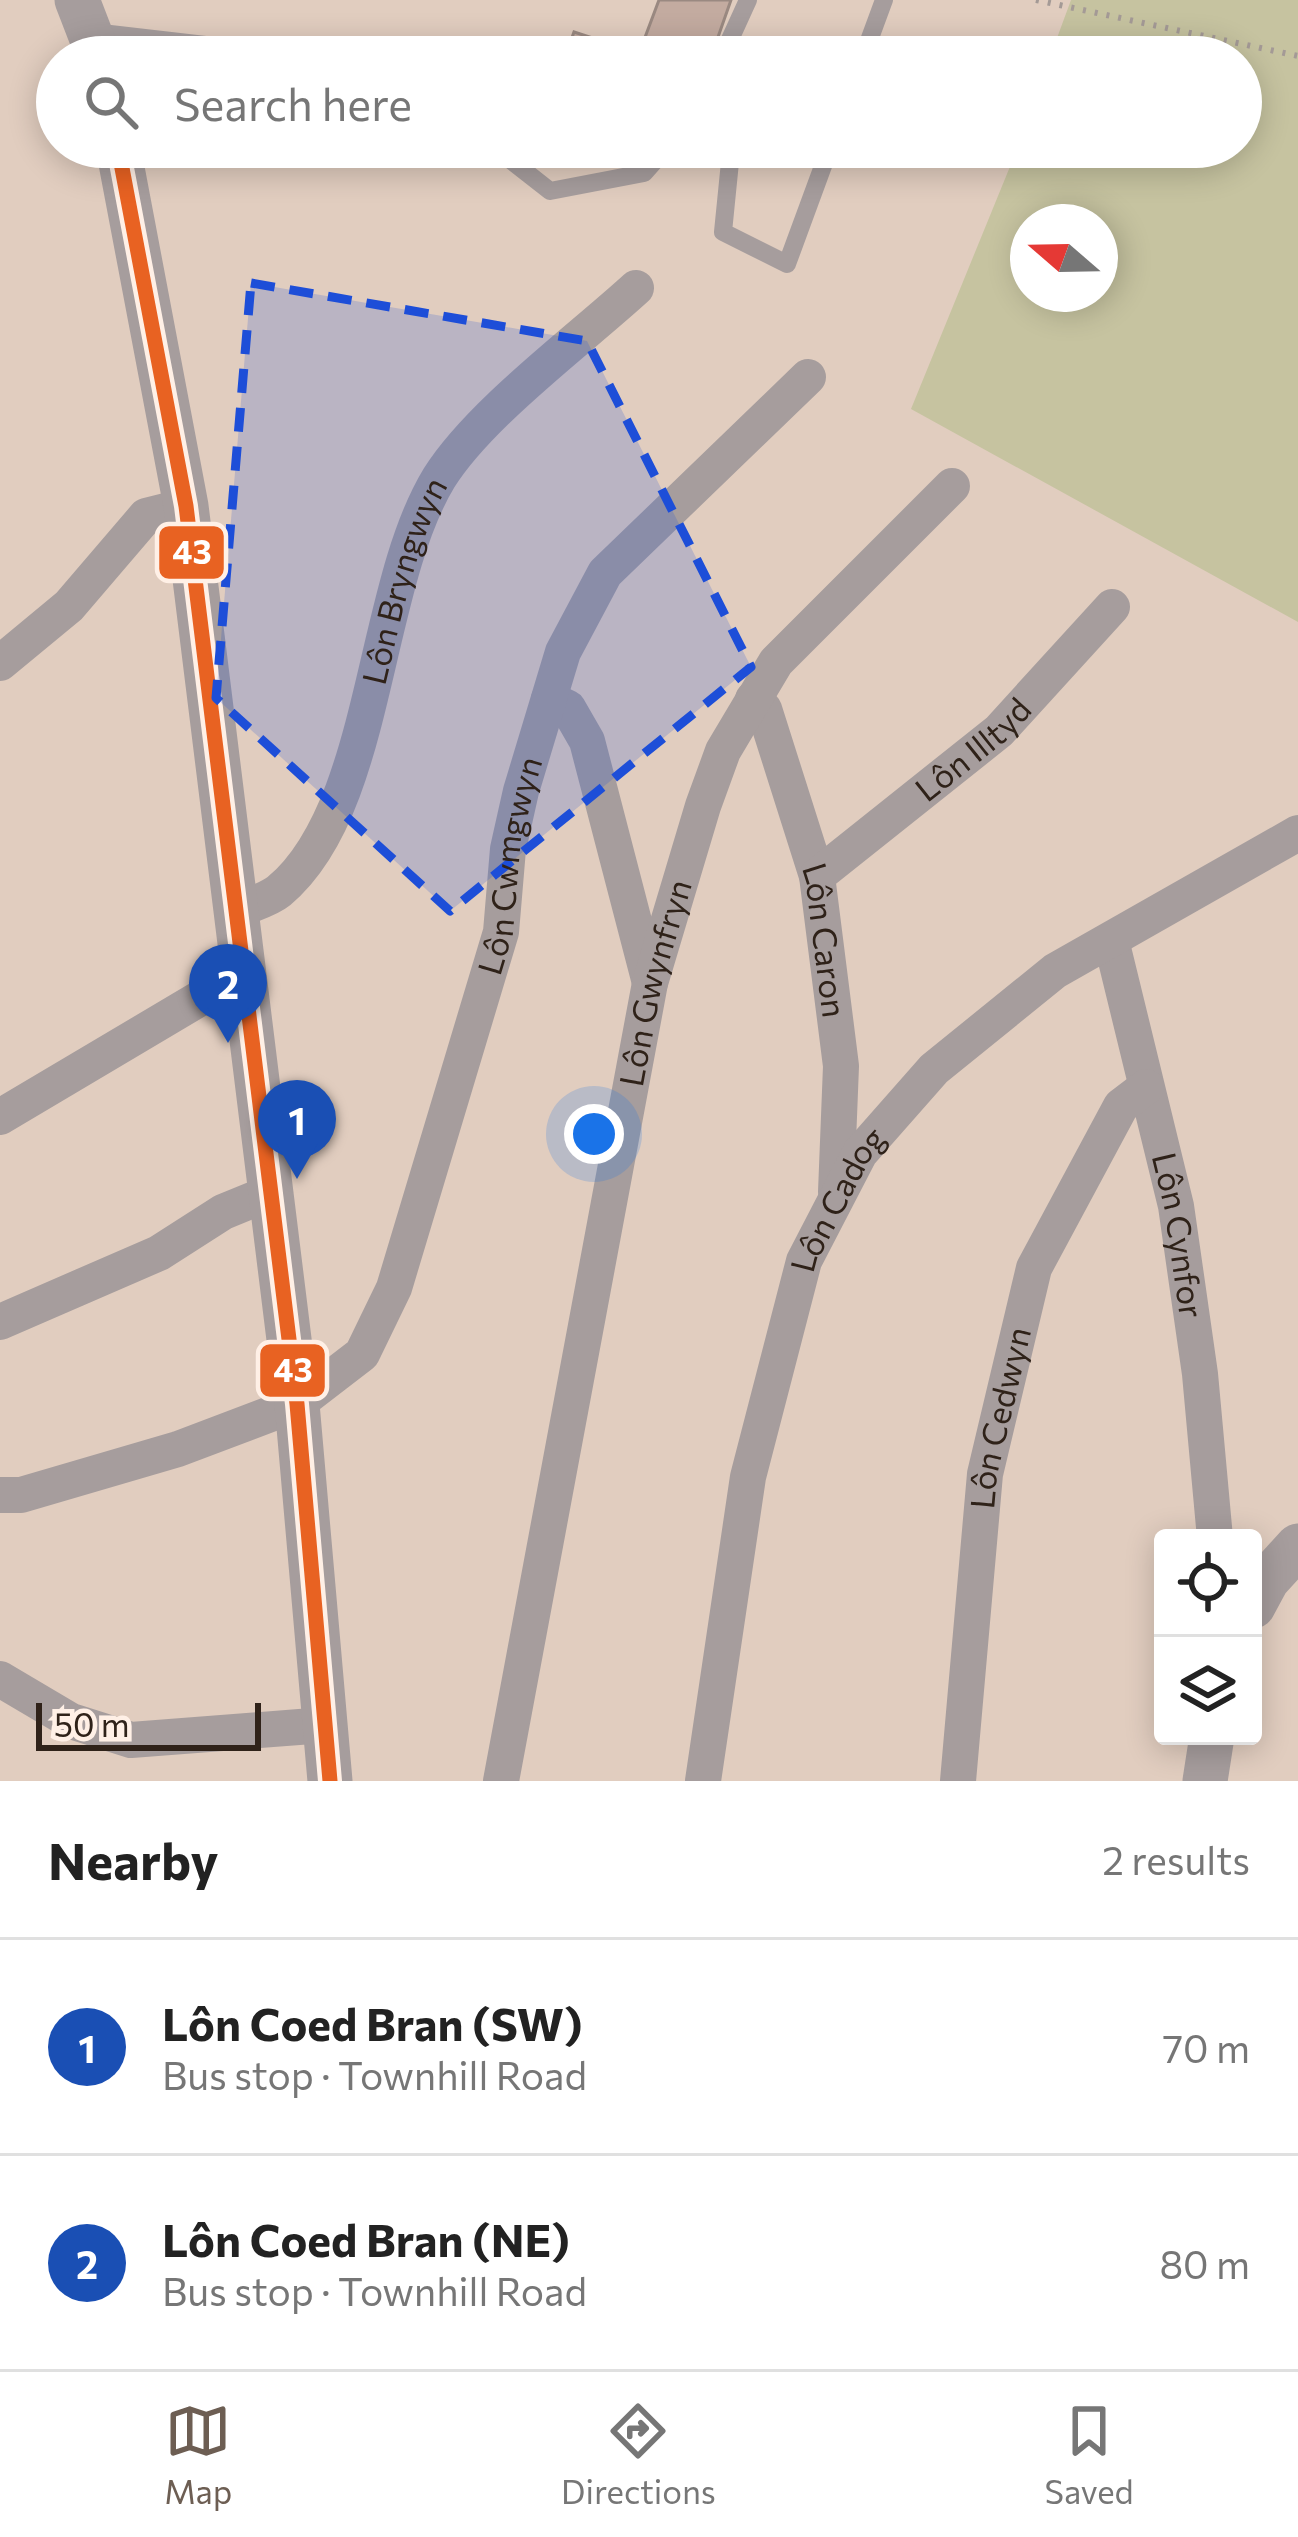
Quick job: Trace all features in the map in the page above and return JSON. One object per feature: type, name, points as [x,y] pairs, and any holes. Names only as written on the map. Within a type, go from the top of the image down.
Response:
[{"type":"street","points":[[122,168],[186,506],[246,971],[297,1404],[330,1781]]},
{"type":"street","name":"Lôn Bryngwyn","points":[[238,910],[276,894],[307,862],[352,763],[406,555],[439,478],[479,431],[636,289]]},
{"type":"street","name":"Lôn Cwmgwyn","points":[[0,1496],[21,1495],[178,1449],[297,1404],[362,1354],[394,1288],[501,932],[508,849],[563,652],[605,574],[808,377]]},
{"type":"street","name":"Lôn Gwynfryn","points":[[501,1781],[650,983],[723,751],[776,662],[952,486]]},
{"type":"street","points":[[0,663],[69,606],[146,516],[186,506]]},
{"type":"street","name":"Lôn Illtyd","points":[[817,876],[999,731],[1112,608]]},
{"type":"street","points":[[549,699],[568,708],[587,741],[650,983]]},
{"type":"street","name":"Lôn Caron","points":[[754,699],[764,709],[817,876],[841,1066],[836,1196]]},
{"type":"street","name":"Lôn Cadog","points":[[703,1781],[748,1477],[804,1261],[860,1154],[934,1069],[1054,971],[1156,908],[1298,833]]},
{"type":"street","name":"Lôn Cynfor","points":[[1111,940],[1176,1206],[1200,1374],[1214,1529]]},
{"type":"street","points":[[0,1118],[246,971]]},
{"type":"street","name":"Lôn Cedwyn","points":[[958,1781],[985,1474],[1034,1268],[1121,1106],[1145,1087]]},
{"type":"street","points":[[0,1322],[159,1253],[224,1212],[272,1192]]},
{"type":"street","points":[[1262,1589],[1298,1546]]},
{"type":"street","points":[[0,1678],[70,1721],[131,1739],[325,1726]]},
{"type":"street","points":[[1205,1781],[1211,1745]]},
{"type":"lane","points":[[732,36],[748,0]]},
{"type":"lane","points":[[871,36],[884,0]]},
{"type":"lane","points":[[88,29],[144,36]]},
{"type":"lane","points":[[521,168],[550,191],[644,173],[648,168]]},
{"type":"lane","points":[[729,168],[723,232],[787,264],[822,168]]},
{"type":"path","points":[[1036,0],[1204,36]]},
{"type":"path","points":[[1262,48],[1298,56]]},
{"type":"highlighted area","points":[[251,283],[587,341],[751,667],[450,911],[216,698]]},
{"type":"shaded area","points":[[1071,0],[1298,0],[1298,622],[911,409],[1009,168],[1262,168],[1262,36],[1058,36]]},
{"type":"building","points":[[659,0],[731,0],[718,36],[646,36]]},
{"type":"transit line","name":"43","points":[[122,168],[186,506],[297,1404],[330,1781]]},
{"type":"place","name":"Lôn Coed Bran (NE)","points":[[228,1043]]},
{"type":"place","name":"Lôn Coed Bran (SW)","points":[[297,1179]]}]
